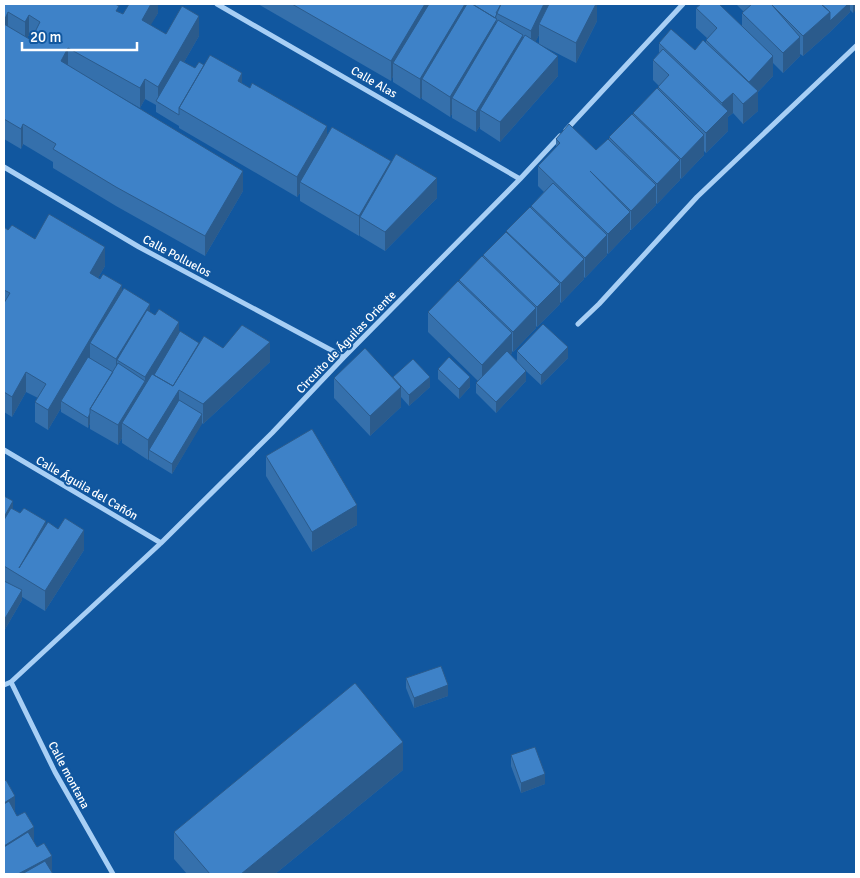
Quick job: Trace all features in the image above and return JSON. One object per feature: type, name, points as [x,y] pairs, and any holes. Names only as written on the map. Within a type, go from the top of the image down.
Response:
[{"type":"street","name":"Calle Alas","points":[[217,4],[520,179]]},
{"type":"street","name":"Circuito de Águilas Oriente","points":[[12,682],[161,543],[272,433],[344,357],[520,179],[683,4]]},
{"type":"street","points":[[578,324],[599,304],[696,196],[856,46]]},
{"type":"street","name":"Calle Polluelos","points":[[4,167],[139,247],[344,357]]},
{"type":"street","name":"Calle Águila del Cañón","points":[[4,450],[161,543]]},
{"type":"street","points":[[4,685],[12,682]]},
{"type":"street","name":"Calle montana","points":[[12,682],[55,772],[113,874]]},
{"type":"building","points":[[4,4],[115,4],[119,6],[116,11],[123,14],[129,4],[151,4],[142,20],[166,34],[182,6],[199,16],[158,87],[145,79],[140,88],[68,48],[61,61],[243,171],[205,236],[116,187],[53,149],[56,144],[23,124],[21,129],[4,119],[4,24],[31,40],[40,22],[29,15],[25,22],[8,12],[4,21]]},
{"type":"building","points":[[292,4],[425,4],[391,61]]},
{"type":"building","points":[[429,4],[465,4],[420,79],[393,63]]},
{"type":"building","points":[[467,4],[472,4],[497,19],[450,97],[422,79]]},
{"type":"building","points":[[475,4],[501,4],[495,18]]},
{"type":"building","points":[[501,4],[544,4],[531,31],[496,13]]},
{"type":"building","points":[[549,4],[596,4],[576,43],[539,24]]},
{"type":"building","points":[[701,4],[719,4],[773,56],[749,82],[706,40],[717,28],[696,8]]},
{"type":"building","points":[[752,4],[821,4],[830,12],[803,36],[772,5],[800,37],[783,53],[742,13]]},
{"type":"building","points":[[821,4],[848,4],[830,21],[830,12]]},
{"type":"building","points":[[498,20],[523,35],[476,112],[452,98]]},
{"type":"building","points":[[671,29],[695,50],[703,40],[758,91],[743,104],[733,93],[722,103],[659,43]]},
{"type":"building","points":[[525,35],[558,56],[500,122],[480,110]]},
{"type":"building","points":[[663,49],[728,111],[706,133],[658,87],[669,75],[653,60]]},
{"type":"building","points":[[210,55],[242,73],[238,81],[250,88],[252,83],[327,126],[297,177],[179,108]]},
{"type":"building","points":[[180,60],[195,68],[199,62],[204,65],[179,108],[179,115],[156,101]]},
{"type":"building","points":[[657,88],[704,135],[681,159],[633,113]]},
{"type":"building","points":[[632,114],[680,160],[657,184],[609,137]]},
{"type":"building","points":[[569,124],[596,150],[608,139],[656,185],[631,211],[590,171],[630,212],[608,234],[538,166],[560,143],[556,139]]},
{"type":"building","points":[[332,127],[391,161],[359,216],[300,182]]},
{"type":"building","points":[[396,154],[437,178],[385,232],[360,217]]},
{"type":"building","points":[[553,183],[607,235],[585,258],[531,206]]},
{"type":"building","points":[[530,207],[584,259],[561,283],[506,231]]},
{"type":"building","points":[[49,214],[105,247],[90,273],[100,279],[103,274],[122,285],[48,410],[35,402],[46,384],[26,372],[12,397],[4,392],[4,303],[10,293],[4,290],[4,227],[8,230],[12,225],[35,239]]},
{"type":"building","points":[[506,232],[560,284],[537,307],[483,255]]},
{"type":"building","points":[[482,256],[536,308],[513,332],[459,280]]},
{"type":"building","points":[[458,281],[512,333],[482,365],[428,312]]},
{"type":"building","points":[[124,288],[150,304],[116,359],[90,343]]},
{"type":"building","points":[[159,309],[179,322],[145,377],[117,360],[147,310],[155,315]]},
{"type":"building","points":[[543,324],[568,347],[541,375],[517,351]]},
{"type":"building","points":[[242,325],[270,342],[203,404],[179,390],[148,440],[122,423],[152,374],[173,386],[204,336],[223,348]]},
{"type":"building","points":[[180,331],[199,343],[173,386],[154,375]]},
{"type":"building","points":[[365,348],[401,387],[370,416],[334,378]]},
{"type":"building","points":[[507,351],[526,371],[496,402],[476,383]]},
{"type":"building","points":[[88,357],[113,372],[90,409],[88,418],[61,401]]},
{"type":"building","points":[[449,357],[470,377],[459,389],[438,369]]},
{"type":"building","points":[[413,359],[430,377],[409,395],[393,377]]},
{"type":"building","points":[[118,363],[145,381],[118,425],[90,409]]},
{"type":"building","points":[[179,400],[202,414],[172,464],[149,450]]},
{"type":"building","points":[[312,429],[357,505],[312,532],[266,456]]},
{"type":"building","points":[[4,496],[13,501],[4,517]]},
{"type":"building","points":[[11,508],[20,513],[24,508],[46,521],[19,568],[48,522],[58,529],[65,518],[84,530],[45,591],[4,566],[4,520]]},
{"type":"building","points":[[4,581],[22,590],[4,620]]},
{"type":"building","points":[[441,666],[448,685],[414,698],[406,678]]},
{"type":"building","points":[[355,683],[403,742],[241,874],[210,874],[174,832]]},
{"type":"building","points":[[535,747],[545,774],[521,783],[511,755]]},
{"type":"building","points":[[6,780],[15,796],[4,803],[4,782]]},
{"type":"building","points":[[9,801],[17,816],[25,812],[34,827],[4,846],[4,804]]},
{"type":"building","points":[[28,832],[37,847],[44,843],[52,856],[18,874],[4,874],[4,847]]},
{"type":"building","points":[[45,861],[53,874],[22,874]]}]
